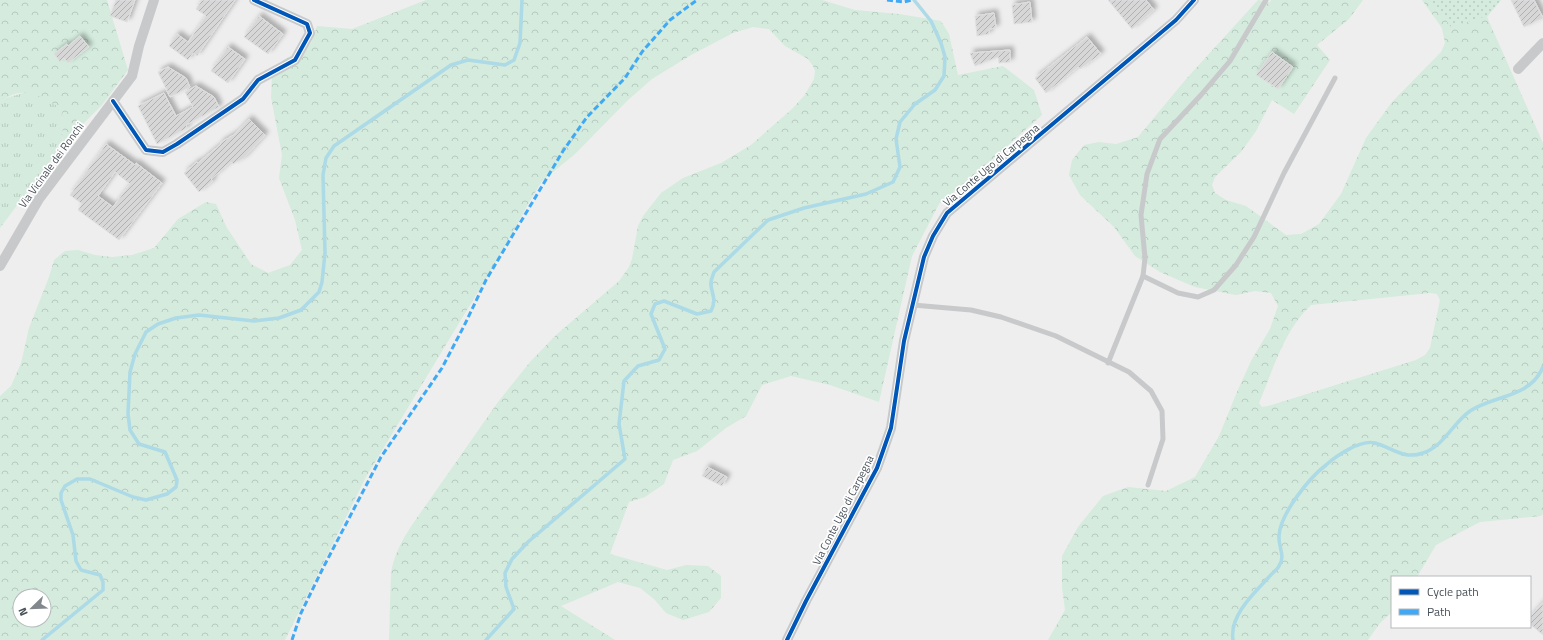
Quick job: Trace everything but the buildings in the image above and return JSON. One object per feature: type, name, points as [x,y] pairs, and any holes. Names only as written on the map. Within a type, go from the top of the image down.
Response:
[{"type":"street","name":"Via Vicinale dei Ronchi","points":[[0,266],[39,199],[132,76],[139,46],[154,0]]},
{"type":"street","points":[[113,101],[146,150],[163,152],[243,99],[258,80],[295,60],[310,33],[307,24],[254,0]]},
{"type":"street","name":"Via Conte Ugo di Carpegna","points":[[787,640],[806,601],[877,468],[891,428],[904,341],[924,257],[933,236],[947,213],[1176,20],[1194,0]]},
{"type":"street","points":[[1518,69],[1543,43]]},
{"type":"lane","points":[[1108,363],[1143,276],[1145,258],[1141,215],[1147,174],[1160,139],[1230,61],[1266,0]]},
{"type":"lane","points":[[1143,276],[1178,293],[1198,297],[1214,290],[1236,265],[1254,237],[1284,173],[1335,78]]},
{"type":"lane","points":[[913,305],[971,310],[1001,316],[1056,336],[1108,363],[1129,372],[1151,391],[1162,411],[1163,439],[1148,485]]},
{"type":"green space","points":[[0,0],[107,0],[128,70],[102,105],[62,145],[62,109],[39,96],[24,93],[8,97],[0,103]]},
{"type":"green space","points":[[426,0],[822,0],[855,10],[899,14],[941,21],[949,34],[958,75],[1003,66],[1034,90],[1042,115],[939,204],[912,256],[879,402],[830,385],[791,376],[762,385],[746,416],[726,428],[697,451],[673,460],[664,484],[645,497],[629,502],[610,554],[667,570],[686,565],[708,566],[721,576],[721,598],[709,612],[683,620],[666,613],[654,599],[640,588],[618,582],[561,606],[615,640],[389,640],[391,573],[399,548],[412,525],[498,402],[530,362],[556,335],[619,281],[629,267],[632,259],[638,226],[643,216],[661,193],[683,178],[721,163],[751,145],[792,109],[804,96],[814,79],[815,71],[808,59],[785,46],[769,29],[753,27],[733,33],[691,55],[652,79],[627,101],[575,154],[542,181],[502,252],[366,477],[285,640],[0,640],[0,396],[11,386],[21,363],[29,328],[54,260],[65,251],[78,250],[95,255],[112,257],[132,255],[154,248],[178,219],[206,202],[216,204],[227,228],[251,264],[268,273],[290,265],[302,250],[295,220],[279,178],[282,155],[271,97],[272,76],[283,60],[301,51],[311,43],[317,26],[352,29]]},
{"type":"green space","points":[[1258,0],[1270,2],[1271,0],[1363,0],[1349,19],[1317,45],[1330,60],[1294,114],[1272,100],[1256,131],[1241,152],[1215,177],[1212,185],[1215,193],[1226,200],[1246,206],[1286,235],[1301,234],[1319,224],[1341,194],[1366,138],[1392,102],[1441,52],[1445,43],[1442,28],[1422,0],[1501,0],[1487,17],[1543,143],[1543,514],[1541,516],[1480,522],[1436,545],[1418,576],[1391,576],[1391,613],[1380,623],[1368,640],[1048,640],[1065,610],[1062,587],[1062,556],[1078,527],[1103,496],[1128,487],[1166,491],[1195,477],[1219,436],[1251,361],[1270,329],[1278,306],[1271,293],[1255,291],[1236,295],[1195,287],[1160,272],[1135,256],[1114,227],[1080,195],[1069,175],[1072,160],[1084,145],[1099,142],[1116,144],[1138,137],[1187,78]],"holes":[[[1430,293],[1437,294],[1440,300],[1430,348],[1425,355],[1416,360],[1268,406],[1262,407],[1259,403],[1286,338],[1293,326],[1311,305]]]},
{"type":"green space","points":[[1431,0],[1501,0],[1487,16],[1451,27]]},
{"type":"green space","points":[[27,92],[46,98],[62,109],[62,145],[0,228],[0,103],[6,98]]},
{"type":"waterway","points":[[42,640],[103,590],[103,582],[100,575],[81,570],[76,561],[73,535],[61,500],[61,493],[65,486],[77,479],[90,479],[133,497],[146,500],[167,494],[176,487],[177,480],[165,452],[139,444],[130,430],[128,414],[130,372],[135,354],[146,332],[158,324],[176,318],[199,315],[254,321],[279,318],[301,310],[319,292],[322,282],[325,253],[323,175],[326,158],[334,146],[451,65],[468,60],[505,65],[514,60],[520,43],[522,0]]},
{"type":"waterway","points":[[486,640],[514,609],[506,587],[505,573],[512,559],[528,542],[625,459],[619,424],[624,381],[638,366],[659,360],[665,349],[651,314],[655,304],[664,301],[697,314],[711,311],[714,300],[711,282],[714,272],[768,220],[804,208],[866,194],[893,182],[900,167],[896,139],[900,122],[915,104],[935,90],[944,76],[945,57],[941,43],[931,21],[914,0]]},
{"type":"waterway","points":[[1233,640],[1235,622],[1239,614],[1250,598],[1277,569],[1281,562],[1282,555],[1279,536],[1284,517],[1304,487],[1330,461],[1349,449],[1369,442],[1410,455],[1416,455],[1430,450],[1443,440],[1458,422],[1470,411],[1521,390],[1537,377],[1543,367]]},
{"type":"marked path","points":[[292,640],[301,613],[381,457],[442,368],[486,280],[563,151],[587,117],[625,78],[642,52],[670,20],[697,0]]},
{"type":"marked path","points":[[887,0],[904,2],[912,0]]},
{"type":"cycle path","points":[[113,101],[146,150],[163,152],[243,99],[258,80],[295,60],[310,33],[307,24],[254,0]]},
{"type":"cycle path","points":[[787,640],[806,601],[877,468],[891,428],[904,341],[924,257],[933,236],[947,213],[1176,20],[1194,0]]}]
